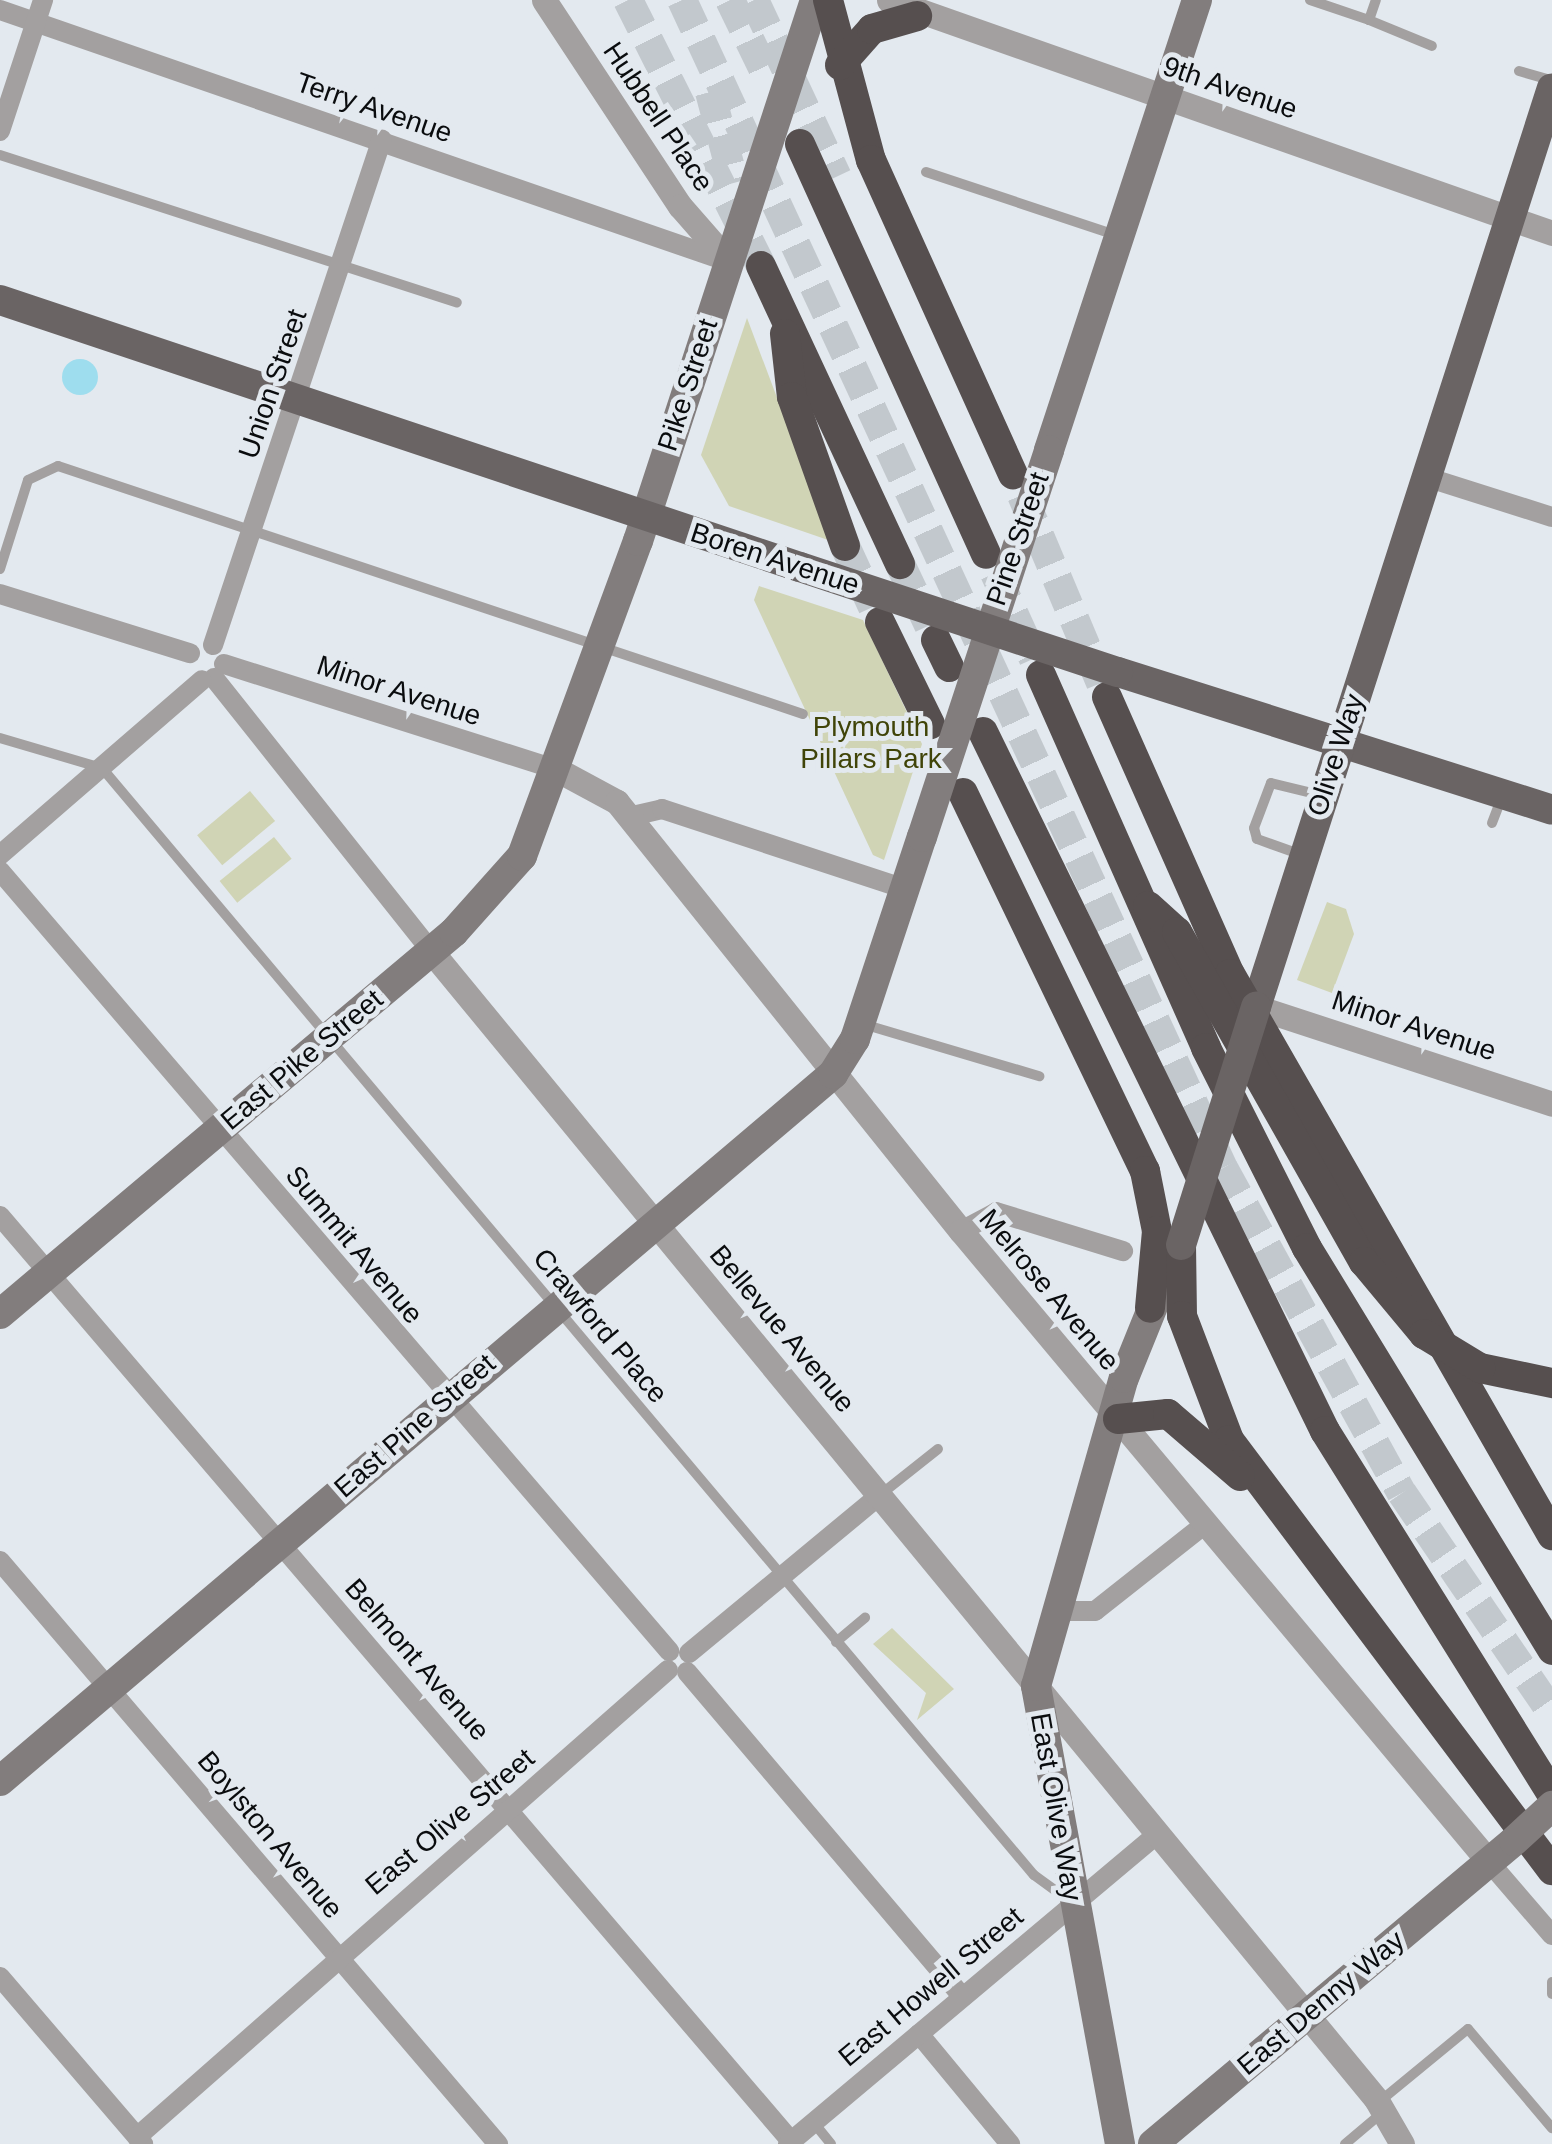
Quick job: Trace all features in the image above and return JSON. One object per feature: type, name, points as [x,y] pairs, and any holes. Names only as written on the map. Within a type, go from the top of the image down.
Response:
[{"type":"highway","points":[[828,0],[840,65],[871,160],[1013,474]]},
{"type":"highway","points":[[840,65],[872,28],[917,16]]},
{"type":"highway","points":[[800,144],[986,554]]},
{"type":"highway","points":[[837,177],[850,250]]},
{"type":"highway","points":[[761,266],[900,564]]},
{"type":"highway","points":[[782,312],[792,397],[845,546]]},
{"type":"highway","points":[[880,622],[930,724]]},
{"type":"highway","points":[[1042,675],[1139,897],[1307,1248],[1552,1650]]},
{"type":"highway","points":[[1107,696],[1230,974],[1552,1534]]},
{"type":"highway","points":[[983,732],[1325,1431],[1552,1794]]},
{"type":"highway","points":[[962,794],[1145,1172],[1157,1231],[1150,1308]]},
{"type":"highway","points":[[1139,897],[1177,932],[1364,1262],[1424,1334],[1480,1368],[1552,1383]]},
{"type":"highway","points":[[1181,1245],[1180,1298],[1196,1366],[1270,1504],[1552,1870]]},
{"type":"highway","points":[[1118,1419],[1168,1414],[1270,1504]]},
{"type":"main road","name":"Pike Street","points":[[556,769],[646,516],[815,0]]},
{"type":"main road","name":"Pine Street","points":[[833,1074],[861,1024],[1197,0]]},
{"type":"main road","name":"Olive Way","points":[[1118,1419],[1150,1308],[1181,1245],[1552,88]]},
{"type":"main road","name":"Boren Avenue","points":[[0,300],[1340,744],[1498,809],[1552,810]]},
{"type":"main road","name":"East Pike Street","points":[[0,1314],[431,951],[514,868],[556,769]]},
{"type":"main road","name":"East Pine Street","points":[[0,1781],[833,1074]]},
{"type":"main road","name":"East Olive Way","points":[[1118,1419],[1054,1611],[1036,1686],[1072,1902],[1120,2144]]},
{"type":"main road","name":"East Denny Way","points":[[1153,2144],[1490,1863],[1552,1806]]},
{"type":"street","points":[[0,132],[44,0]]},
{"type":"street","name":"Hubbell Place","points":[[544,0],[680,206],[729,262]]},
{"type":"street","name":"9th Avenue","points":[[889,0],[917,16],[1165,97],[1552,233]]},
{"type":"street","name":"Terry Avenue","points":[[0,10],[729,262]]},
{"type":"street","name":"Union Street","points":[[213,644],[298,401],[382,139]]},
{"type":"street","points":[[1426,477],[1552,517]]},
{"type":"street","points":[[0,594],[190,653],[213,644],[213,674],[0,855]]},
{"type":"street","points":[[190,653],[188,668],[213,674]]},
{"type":"street","name":"Minor Avenue","points":[[213,674],[556,769]]},
{"type":"street","name":"Bellevue Avenue","points":[[213,674],[431,951],[1381,2107],[1402,2144]]},
{"type":"street","name":"Melrose Avenue","points":[[556,769],[593,782],[628,817],[961,1231],[1490,1863]]},
{"type":"street","points":[[628,817],[662,809],[906,889]]},
{"type":"street","name":"Summit Avenue","points":[[0,871],[962,1997]]},
{"type":"street","name":"Minor Avenue","points":[[1256,1008],[1552,1104]]},
{"type":"street","points":[[961,1231],[996,1212],[1123,1251]]},
{"type":"street","name":"Belmont Avenue","points":[[0,1216],[790,2143]]},
{"type":"street","name":"East Olive Street","points":[[140,2140],[508,1809],[880,1495]]},
{"type":"street","points":[[1054,1611],[1094,1611],[1205,1524]]},
{"type":"street","name":"Boylston Avenue","points":[[0,1561],[498,2144]]},
{"type":"street","name":"East Howell Street","points":[[790,2143],[1157,1834]]},
{"type":"street","points":[[1490,1863],[1552,1936]]},
{"type":"street","points":[[0,1977],[140,2140]]},
{"type":"street","points":[[919,2034],[1010,2144]]},
{"type":"lane","points":[[1310,0],[1432,46]]},
{"type":"lane","points":[[1369,20],[1376,0]]},
{"type":"lane","points":[[1519,71],[1552,80]]},
{"type":"lane","points":[[0,155],[457,303]]},
{"type":"lane","points":[[926,172],[1119,236]]},
{"type":"lane","points":[[0,570],[28,480],[49,466],[598,642],[804,714]]},
{"type":"lane","points":[[0,738],[102,768]]},
{"type":"lane","name":"Crawford Place","points":[[102,768],[331,1035],[1034,1875],[1072,1902]]},
{"type":"lane","points":[[1303,856],[1255,834],[1271,783],[1322,796]]},
{"type":"lane","points":[[861,1024],[1039,1076]]},
{"type":"lane","points":[[880,1495],[938,1449]]},
{"type":"lane","points":[[836,1642],[865,1618]]},
{"type":"lane","points":[[1552,1982],[1552,1994]]},
{"type":"lane","points":[[1345,2144],[1468,2028],[1552,2128]]},
{"type":"lane","points":[[814,2123],[831,2144]]},
{"type":"green space","points":[[747,318],[831,541],[729,506],[701,455]]},
{"type":"green space","name":"Plymouth Pillars Park","points":[[759,586],[863,620],[922,744],[884,860],[873,855],[754,600]]},
{"type":"green space","points":[[250,791],[275,821],[222,865],[197,835]]},
{"type":"green space","points":[[274,837],[292,859],[237,903],[220,881]]},
{"type":"green space","points":[[1327,902],[1346,909],[1354,934],[1332,993],[1297,980]]},
{"type":"green space","points":[[892,1628],[954,1689],[917,1720],[926,1693],[873,1644]]},
{"type":"water","points":[[80,359],[93,364],[98,377],[93,390],[80,395],[67,390],[62,377],[67,364]]},
{"type":"tunnel","points":[[628,0],[761,266]]},
{"type":"tunnel","points":[[682,0],[1223,1168],[1402,1493],[1552,1713]]},
{"type":"tunnel","points":[[730,0],[766,74]]},
{"type":"tunnel","points":[[754,0],[837,177]]},
{"type":"tunnel","points":[[710,92],[734,183]]},
{"type":"tunnel","points":[[1022,495],[1101,683]]},
{"type":"tunnel","points":[[845,546],[873,607]]},
{"type":"tunnel","points":[[900,564],[929,625]]},
{"type":"tunnel","points":[[995,573],[1034,659]]}]
